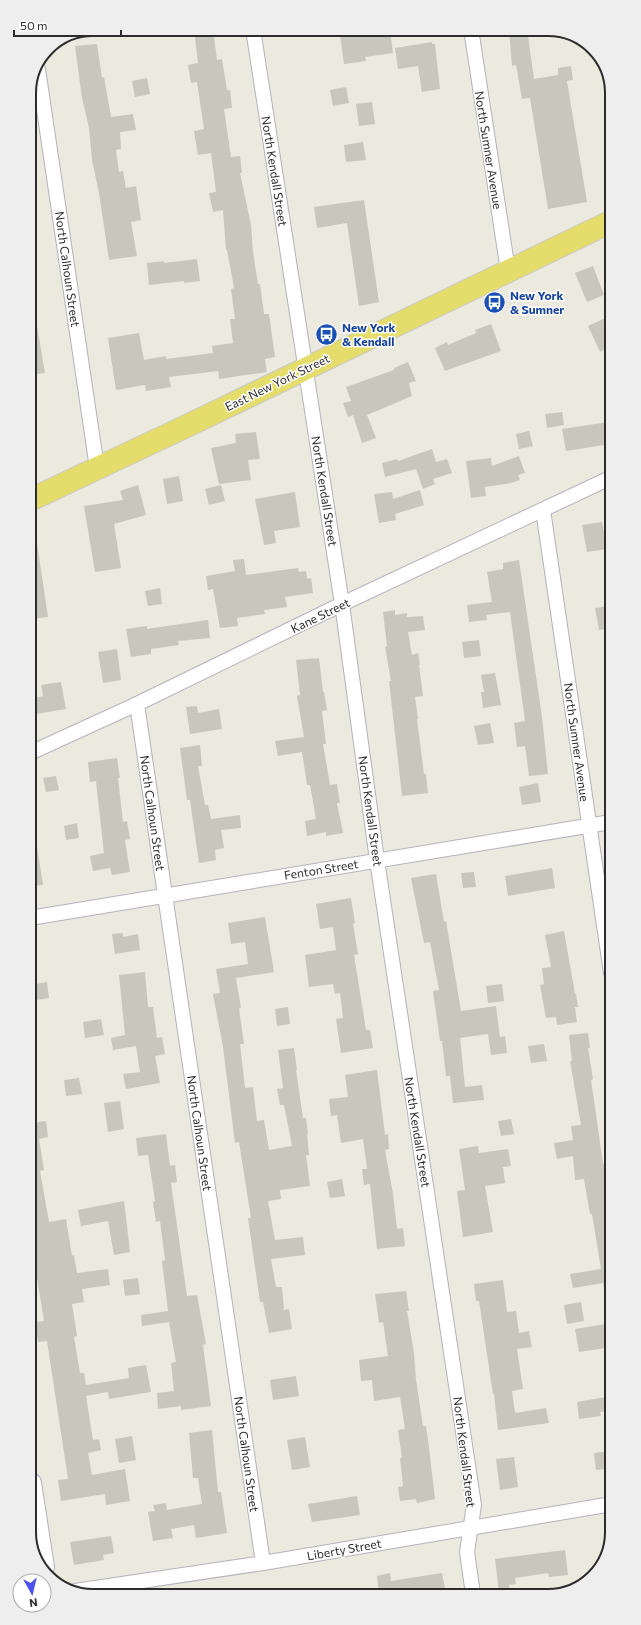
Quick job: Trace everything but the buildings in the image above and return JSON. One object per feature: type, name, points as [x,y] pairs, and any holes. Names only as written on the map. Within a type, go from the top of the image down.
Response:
[{"type":"main road","name":"East New York Street","points":[[36,497],[605,224]]},
{"type":"main road","points":[[36,1515],[43,1558]]},
{"type":"street","name":"North Kendall Street","points":[[255,36],[342,604],[377,860],[474,1505],[467,1552],[472,1589]]},
{"type":"street","name":"North Sumner Avenue","points":[[472,36],[508,271]]},
{"type":"street","name":"North Calhoun Street","points":[[39,76],[97,468]]},
{"type":"street","name":"Kane Street","points":[[36,750],[137,704],[342,604],[605,480]]},
{"type":"street","name":"North Sumner Avenue","points":[[543,510],[605,931]]},
{"type":"street","name":"North Calhoun Street","points":[[137,704],[263,1563]]},
{"type":"street","name":"Fenton Street","points":[[36,917],[605,823]]},
{"type":"street","name":"Liberty Street","points":[[89,1589],[263,1563],[605,1505]]},
{"type":"place","name":"New York & Sumner","points":[[495,302]]},
{"type":"place","name":"New York & Kendall","points":[[326,334]]}]
